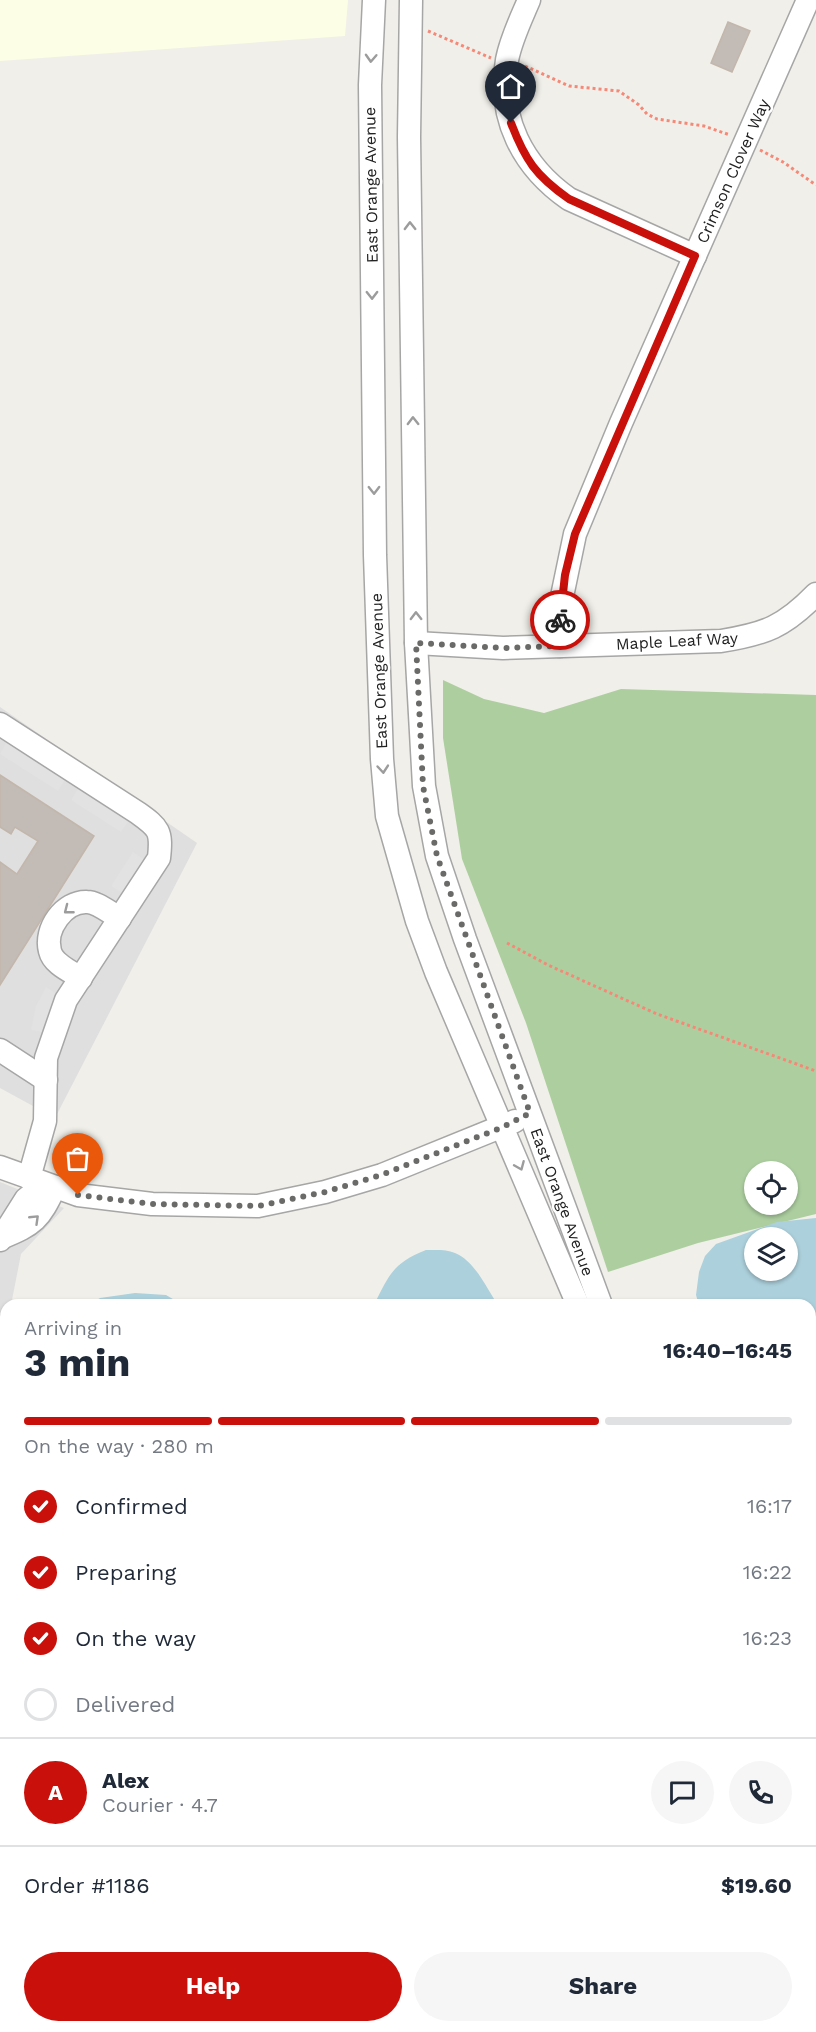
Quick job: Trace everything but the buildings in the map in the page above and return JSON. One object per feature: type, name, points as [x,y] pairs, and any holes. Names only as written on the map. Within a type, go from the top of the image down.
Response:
[{"type":"street","name":"East Orange Avenue","points":[[374,0],[370,85],[375,555],[382,759],[387,816],[417,921],[436,972],[575,1299]]},
{"type":"street","name":"East Orange Avenue","points":[[411,0],[409,137],[416,643],[423,786],[437,856],[599,1299]]},
{"type":"street","points":[[530,0],[518,26],[507,61],[505,94],[511,123],[520,148],[528,161],[552,188],[569,199],[695,256]]},
{"type":"street","name":"Crimson Clover Way","points":[[560,646],[560,606],[575,534],[808,0]]},
{"type":"street","name":"Maple Leaf Way","points":[[416,643],[503,648],[720,641],[753,636],[780,624],[816,594]]},
{"type":"street","points":[[0,724],[157,827],[161,841],[159,858],[66,1000],[46,1058],[43,1183],[26,1198],[0,1239]]},
{"type":"street","points":[[81,978],[57,962],[50,952],[49,938],[54,922],[66,909],[78,902],[89,901],[120,918]]},
{"type":"street","points":[[0,1050],[46,1080]]},
{"type":"street","points":[[0,1167],[78,1195],[152,1204],[258,1206],[325,1192],[381,1175],[503,1127],[530,1113]]},
{"type":"path","points":[[426,30],[486,57],[494,58]]},
{"type":"path","points":[[515,63],[569,86],[619,91],[657,120],[704,126],[732,136]]},
{"type":"path","points":[[753,147],[783,162],[816,185]]},
{"type":"path","points":[[507,943],[548,965],[657,1014],[816,1071]]},
{"type":"shaded area","points":[[0,0],[348,0],[345,36],[0,61]]},
{"type":"shaded area","points":[[0,707],[197,843],[55,1118],[0,1088]]},
{"type":"shaded area","points":[[12,732],[71,770],[58,791],[0,754]]},
{"type":"shaded area","points":[[84,779],[135,811],[121,832],[71,800]]},
{"type":"shaded area","points":[[133,852],[154,866],[132,899],[111,886]]},
{"type":"shaded area","points":[[46,987],[66,1000],[54,1034],[31,1030],[36,1006]]},
{"type":"shaded area","points":[[0,1182],[64,1208],[21,1254],[12,1299],[0,1299]]},
{"type":"green space","points":[[443,680],[484,699],[544,713],[621,689],[816,695],[816,1214],[763,1227],[744,1227],[744,1232],[698,1243],[608,1272],[526,1023],[462,859],[443,738]]},
{"type":"water","points":[[816,1218],[816,1299],[697,1299],[699,1272],[705,1256],[716,1244],[744,1234],[744,1281],[798,1281],[798,1227],[763,1227],[777,1222]]},
{"type":"water","points":[[426,1250],[455,1253],[469,1262],[494,1299],[377,1299],[393,1271]]},
{"type":"water","points":[[135,1293],[166,1295],[173,1299],[98,1299]]},
{"type":"way so far","points":[[78,1195],[152,1204],[258,1206],[325,1192],[381,1175],[503,1127],[530,1113],[465,939],[437,856],[423,786],[416,643],[503,648],[560,646],[560,620]]},
{"type":"route","points":[[511,123],[520,148],[528,161],[552,188],[569,199],[695,256],[575,534],[565,575],[560,620]]}]
